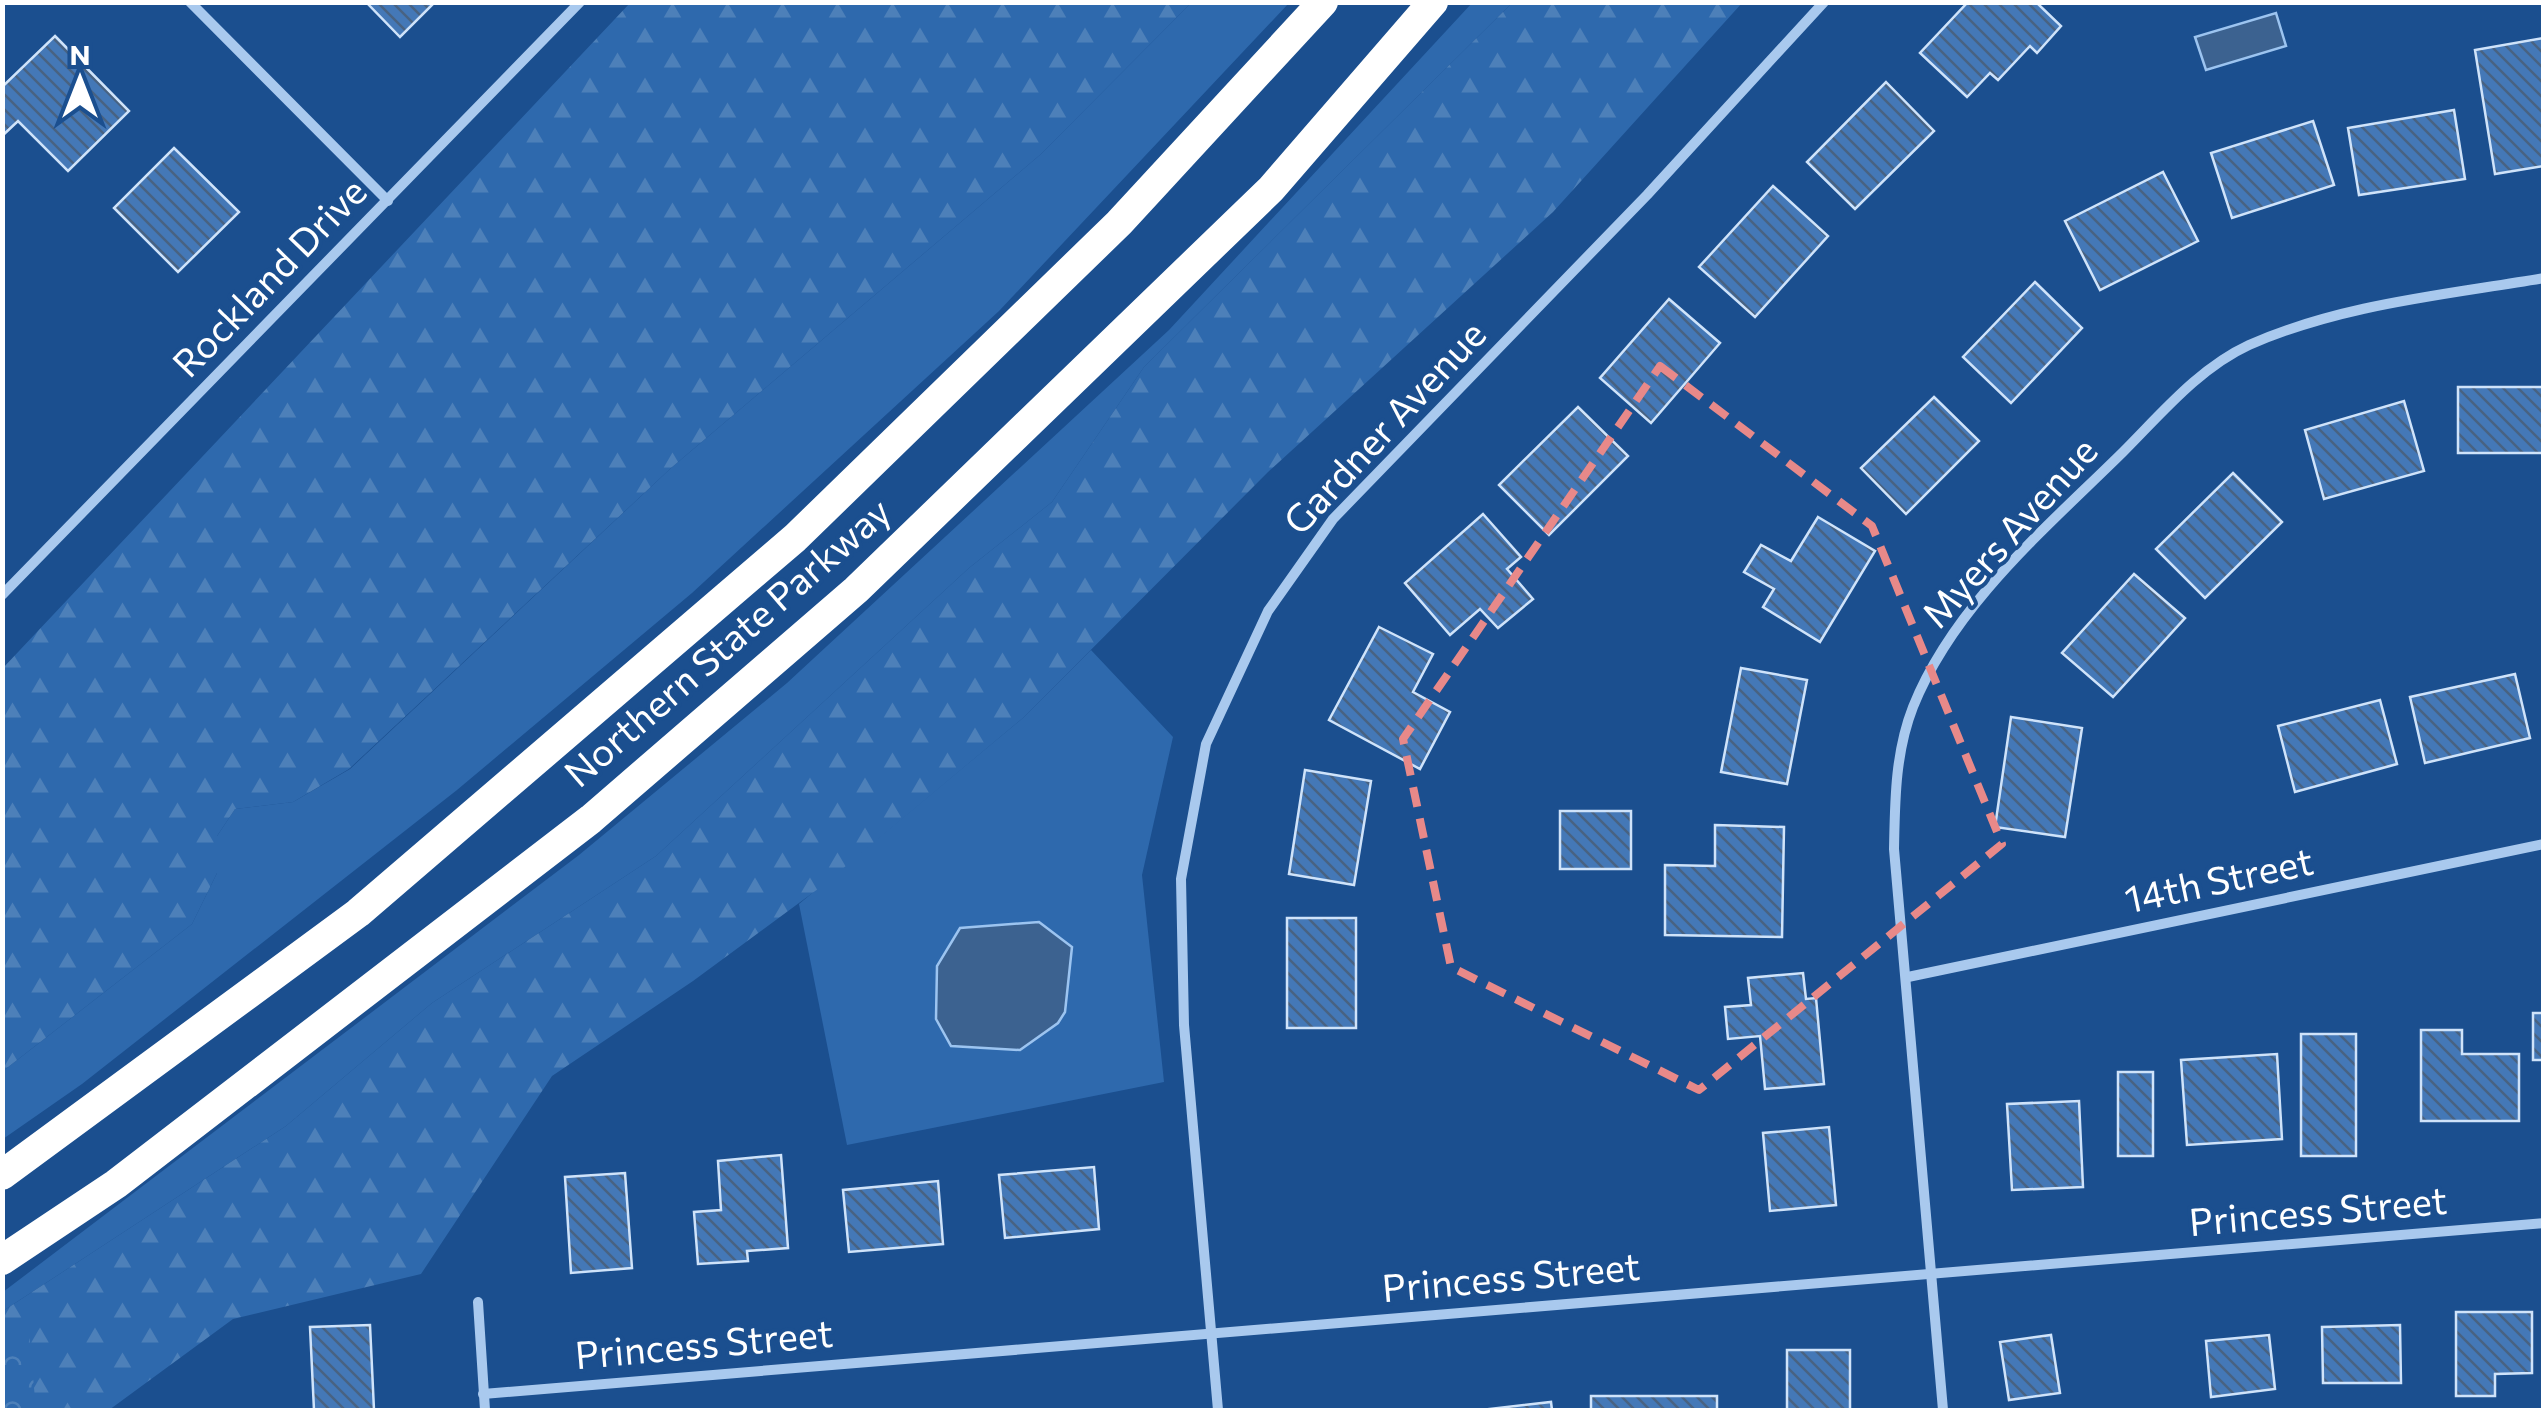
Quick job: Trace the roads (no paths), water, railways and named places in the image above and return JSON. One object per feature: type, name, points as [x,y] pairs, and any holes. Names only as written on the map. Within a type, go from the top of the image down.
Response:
[{"type":"highway","name":"Northern State Parkway","points":[[2,1175],[358,913],[795,538],[1119,223],[1322,2]]},
{"type":"highway","name":"Northern State Parkway","points":[[2,1260],[116,1184],[590,819],[856,590],[1270,189],[1433,2]]},
{"type":"street","points":[[190,2],[388,200]]},
{"type":"street","name":"Rockland Drive","points":[[2,595],[580,2]]},
{"type":"street","name":"Gardner Avenue","points":[[1218,1410],[1184,1025],[1181,878],[1206,744],[1268,611],[1333,519],[1633,209],[1824,2]]},
{"type":"street","name":"Myers Avenue","points":[[1943,1410],[1894,849],[1895,777],[1912,711],[1929,673],[1969,612],[2032,542],[2196,379],[2247,346],[2339,313],[2544,278]]},
{"type":"street","name":"14th Street","points":[[1908,977],[2544,844]]},
{"type":"street","name":"Princess Street","points":[[483,1394],[2544,1223]]},
{"type":"street","points":[[478,1302],[485,1410]]}]
